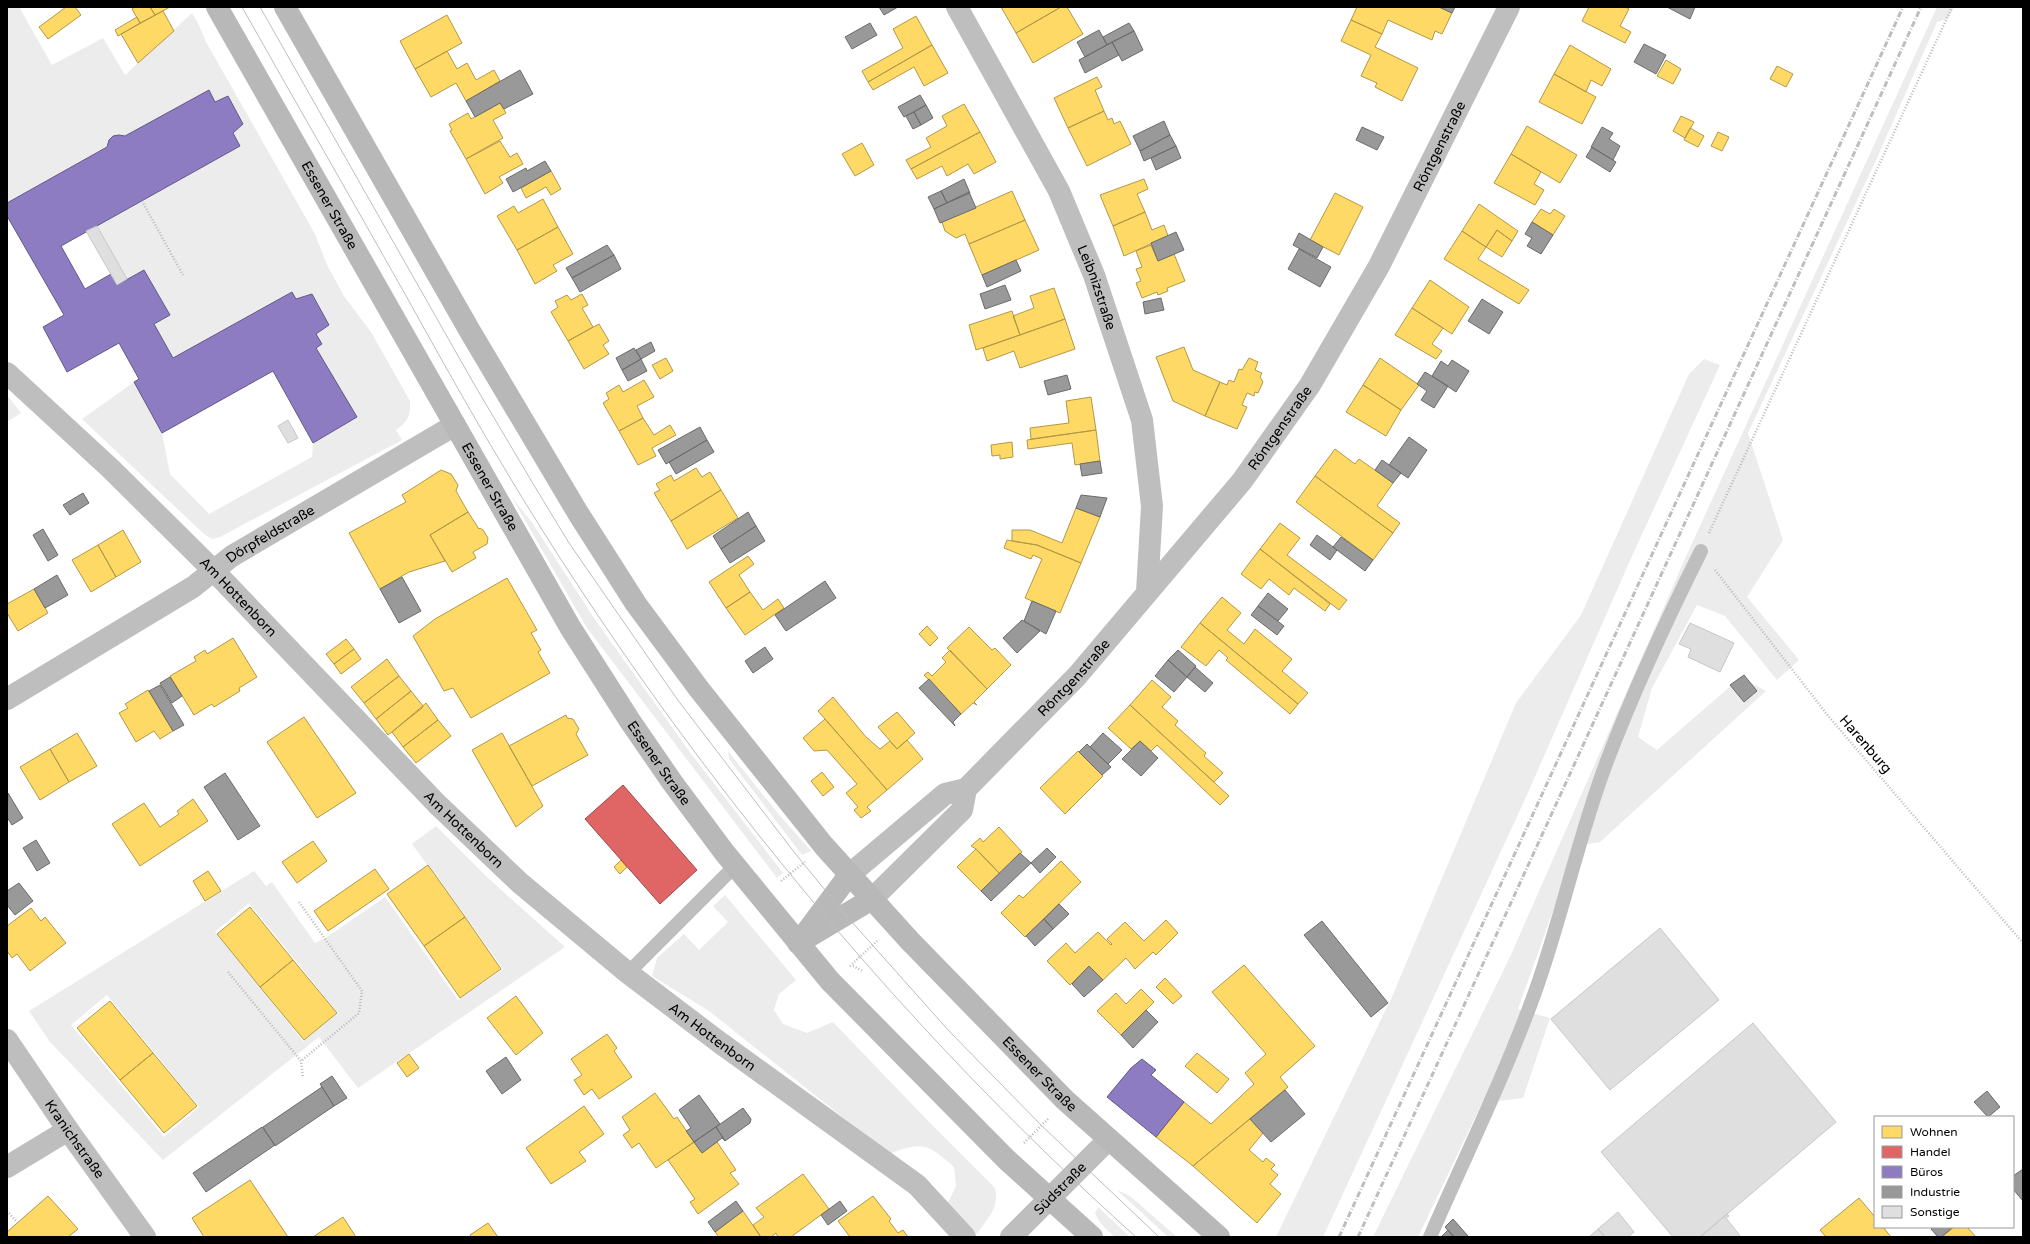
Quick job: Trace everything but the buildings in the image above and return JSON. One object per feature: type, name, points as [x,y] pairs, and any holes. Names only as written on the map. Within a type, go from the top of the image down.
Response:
[{"type":"main road","name":"Essener Straße","points":[[217,7],[455,425],[501,509],[593,664],[672,782],[735,866],[830,981],[1007,1160],[1092,1237]]},
{"type":"main road","name":"Essener Straße","points":[[285,7],[471,334],[574,507],[622,583],[699,689],[824,846],[849,875],[988,1023],[1065,1100],[1108,1140],[1219,1237]]},
{"type":"main road","points":[[798,943],[849,875]]},
{"type":"main road","points":[[798,943],[872,899]]},
{"type":"street","name":"Leibnizstraße","points":[[957,7],[1059,191],[1094,275],[1142,420],[1152,506],[1147,592]]},
{"type":"street","name":"Röntgenstraße","points":[[966,789],[1077,676],[1242,481],[1310,385],[1379,266],[1509,7]]},
{"type":"street","name":"Am Hottenborn","points":[[7,372],[111,469],[214,571],[437,804],[520,883],[628,973],[719,1042],[917,1185],[965,1237]]},
{"type":"street","name":"Dörpfeldstraße","points":[[7,699],[192,587],[232,556],[455,425]]},
{"type":"street","points":[[849,875],[945,794],[966,789],[962,810],[872,899]]},
{"type":"street","name":"Kranichstraße","points":[[7,1040],[68,1130],[145,1237]]},
{"type":"street","points":[[7,1167],[68,1130]]},
{"type":"street","name":"Südstraße","points":[[1011,1237],[1108,1140]]},
{"type":"lane","points":[[1430,1237],[1487,1108],[1533,997],[1549,953],[1607,762],[1655,649],[1701,551]]},
{"type":"lane","points":[[628,973],[735,866]]},
{"type":"path","points":[[1701,551],[1952,7]]},
{"type":"path","points":[[142,201],[183,275]]},
{"type":"path","name":"Harenburg","points":[[1701,551],[1829,717],[2023,943]]},
{"type":"path","points":[[761,898],[824,846]]},
{"type":"path","points":[[299,902],[362,991],[359,1013],[301,1061]]},
{"type":"path","points":[[830,981],[852,965],[894,923]]},
{"type":"path","points":[[852,965],[863,971]]},
{"type":"path","points":[[228,972],[301,1061],[303,1078]]},
{"type":"path","points":[[1007,1160],[1065,1100]]},
{"type":"path","points":[[7,1211],[18,1223]]},
{"type":"shaded area","points":[[7,7],[19,7],[52,65],[103,38],[125,75],[192,13],[206,42],[315,234],[327,265],[344,296],[371,332],[410,401],[408,418],[396,430],[402,440],[220,537],[212,539],[204,534],[82,419],[134,382],[162,433],[170,474],[209,514],[312,457],[313,443],[357,417],[316,348],[316,334],[329,325],[312,294],[296,299],[291,292],[173,358],[154,324],[170,315],[144,270],[127,279],[97,226],[240,146],[233,133],[243,124],[228,96],[125,136],[118,135],[113,137],[107,147],[7,203]]},
{"type":"shaded area","points":[[1937,7],[1954,7],[1949,18],[1937,22],[1877,158],[1748,433],[1783,540],[1747,597],[1799,660],[1777,680],[1725,616],[1697,605],[1652,688],[1638,737],[1657,750],[1741,677],[1766,691],[1600,842],[1576,846],[1518,1009],[1550,1018],[1523,1098],[1482,1103],[1418,1237],[1373,1237],[1510,957],[1684,561]]},
{"type":"shaded area","points":[[1704,359],[1720,365],[1632,556],[1526,797],[1323,1237],[1276,1237],[1391,999],[1516,703],[1581,615],[1689,374]]},
{"type":"shaded area","points":[[7,395],[21,413],[7,422]]},
{"type":"shaded area","points":[[511,496],[533,524],[596,621],[689,751],[783,873],[777,878],[587,628]]},
{"type":"shaded area","points":[[728,751],[776,811],[811,851],[802,855],[729,759]]},
{"type":"shaded area","points":[[436,826],[488,878],[565,947],[358,1088],[319,1037],[163,1160],[50,1042],[29,1011],[254,871],[266,886],[272,882],[315,943],[327,937],[385,897],[458,1000],[503,969],[429,865],[412,844]],"holes":[[[249,903],[338,1013],[303,1041],[215,932]],[[107,995],[199,1107],[164,1137],[71,1025]]]},
{"type":"shaded area","points":[[725,895],[796,980],[779,994],[774,1010],[783,1024],[807,1033],[833,1022],[995,1188],[996,1201],[994,1207],[977,1234],[947,1205],[956,1186],[954,1167],[938,1153],[931,1149],[918,1146],[889,1154],[709,1011],[652,976],[657,958],[684,934],[699,950],[728,922],[713,906]]},
{"type":"shaded area","points":[[1117,1190],[1130,1196],[1177,1237],[1168,1237]]},
{"type":"shaded area","points":[[1098,1207],[1130,1237],[1115,1237],[1106,1229],[1101,1224],[1095,1213]]},
{"type":"tram line","points":[[242,7],[498,458],[577,584],[646,685],[720,785],[797,882],[877,976],[961,1067],[1047,1154],[1136,1237]]},
{"type":"tram line","points":[[260,7],[474,384],[535,487],[569,543],[677,699],[794,852],[843,912],[949,1031],[1042,1126],[1159,1237]]},
{"type":"railway","points":[[1339,1237],[1903,7]]},
{"type":"railway","points":[[1358,1237],[1921,7]]}]
